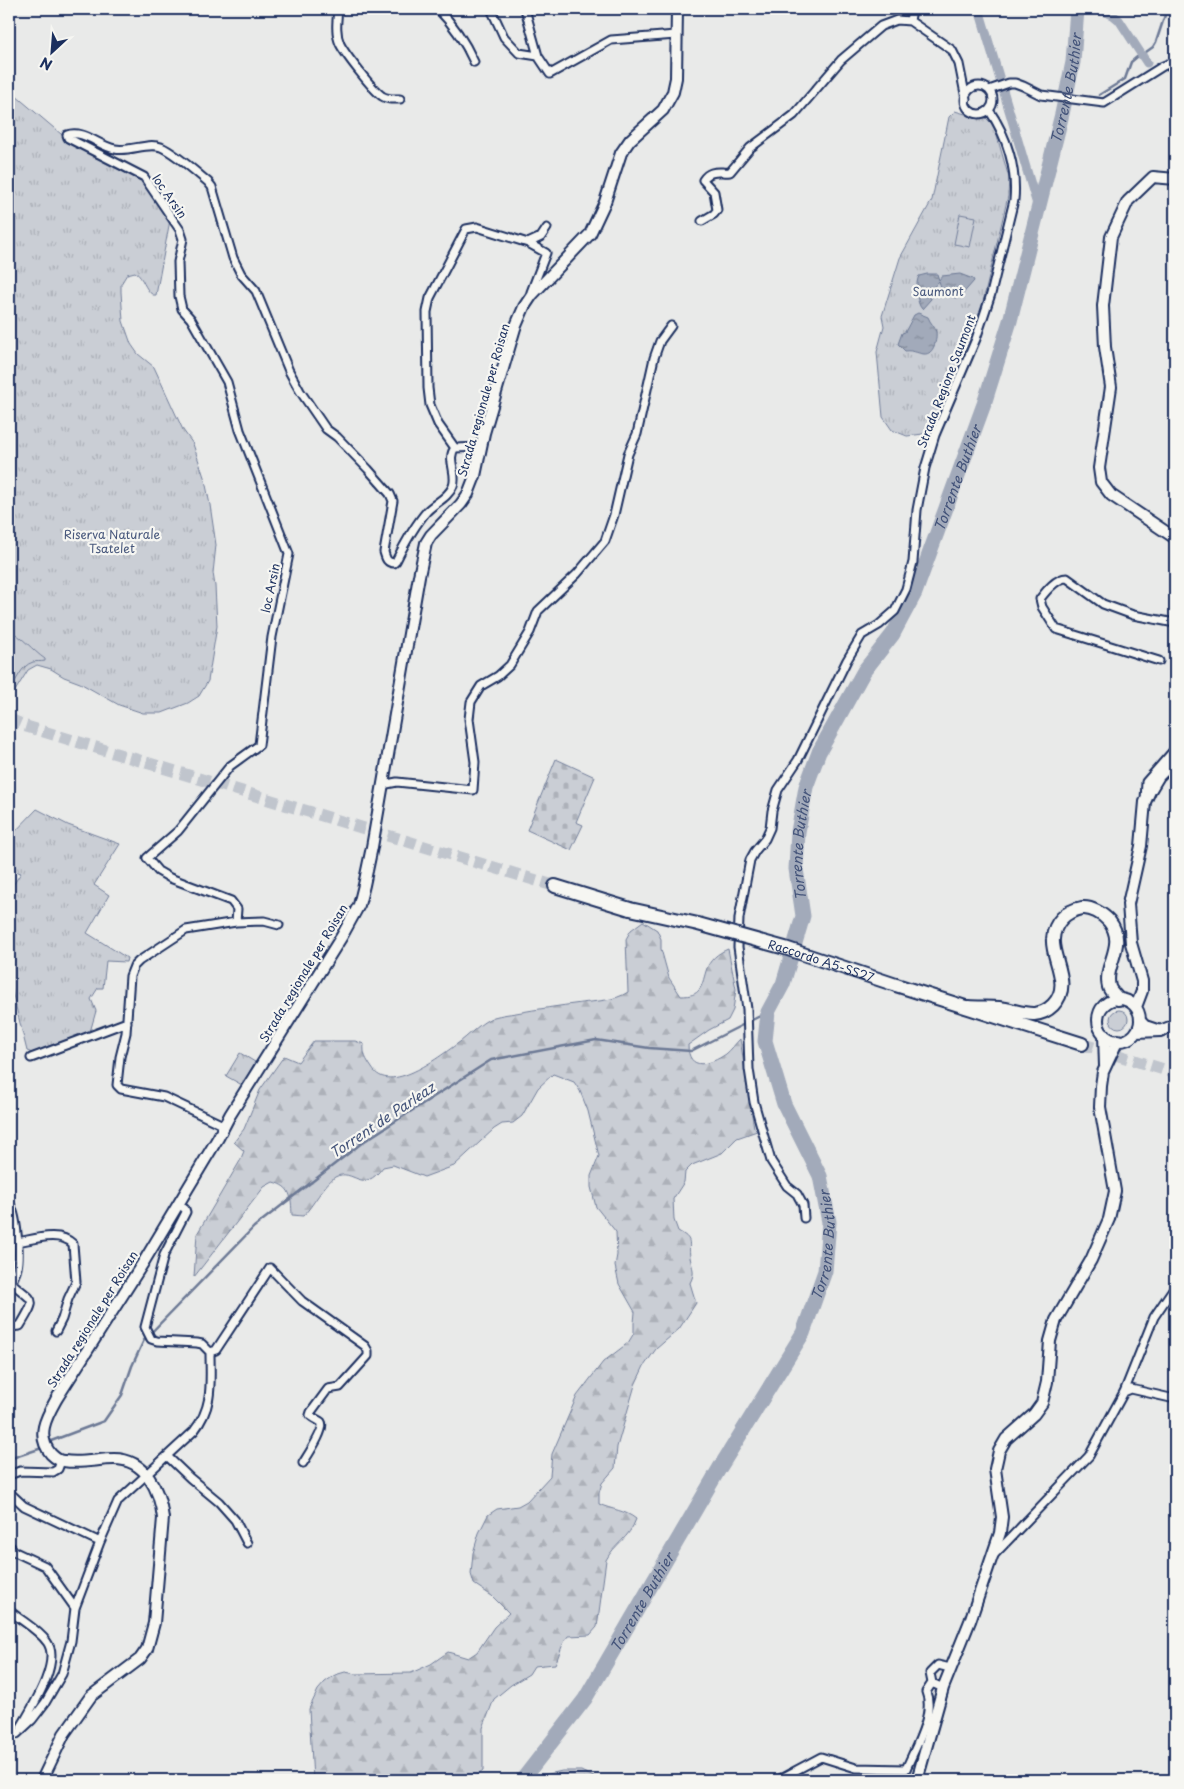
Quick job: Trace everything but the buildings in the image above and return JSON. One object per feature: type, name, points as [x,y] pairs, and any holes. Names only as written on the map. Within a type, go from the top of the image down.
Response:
[{"type":"highway","name":"Raccordo A5-SS27","points":[[555,886],[630,909],[698,924],[761,941],[1082,1044]]},
{"type":"highway","points":[[968,1007],[1000,1008],[1024,1014],[1035,1014],[1054,1004],[1062,983],[1052,940],[1056,926],[1063,916],[1074,910],[1085,908],[1096,911],[1107,918],[1114,928],[1116,943],[1108,978],[1109,989],[1122,999]]},
{"type":"main road","name":"Strada regionale per Roisan","points":[[62,1461],[55,1458],[45,1444],[42,1435],[46,1419],[57,1398],[178,1204],[342,936],[359,905],[366,876],[426,543],[468,494],[475,476],[481,447],[515,328],[532,295],[590,234],[605,202],[621,153],[630,140],[654,119],[669,101],[676,85],[677,9]]},
{"type":"main road","points":[[1175,179],[1153,177],[1128,201],[1111,237],[1103,306],[1104,347],[1111,387],[1098,468],[1101,482],[1111,495],[1175,538]]},
{"type":"main road","points":[[1160,1031],[1145,1026],[1140,1021],[1136,1008],[1142,991],[1142,981],[1131,943],[1128,904],[1141,846],[1145,802],[1159,776],[1175,760]]},
{"type":"main road","points":[[1105,1069],[1104,1034],[1099,1024],[1099,1014],[1108,1002],[1134,995],[1140,975]]},
{"type":"main road","points":[[1122,999],[1136,1008]]},
{"type":"main road","points":[[1104,1034],[1112,1040],[1128,1039],[1136,1032],[1140,1021]]},
{"type":"main road","points":[[1136,1032],[1160,1031],[1175,1025]]},
{"type":"main road","points":[[917,1780],[943,1688],[970,1621],[1000,1533],[1002,1517],[995,1469],[999,1451],[1006,1439],[1034,1414],[1042,1403],[1047,1382],[1050,1341],[1056,1320],[1091,1260],[1109,1219],[1115,1191],[1100,1107],[1101,1086],[1105,1069],[1118,1040]]},
{"type":"main road","points":[[42,1780],[64,1734],[91,1696],[140,1659],[149,1644],[154,1623],[163,1518],[159,1498],[148,1475],[134,1464],[116,1459],[62,1461]]},
{"type":"street","points":[[338,9],[337,33],[346,54],[381,95],[390,100],[400,99]]},
{"type":"street","points":[[438,9],[465,44],[474,62]]},
{"type":"street","points":[[491,9],[504,37],[519,53],[538,56]]},
{"type":"street","points":[[525,9],[538,56],[550,74],[611,40],[676,35]]},
{"type":"street","points":[[910,21],[912,9]]},
{"type":"street","points":[[702,221],[717,210],[714,192],[704,180],[706,176],[712,171],[730,172],[750,148],[794,115],[841,60],[882,26],[897,20],[910,21],[952,50],[959,64],[966,99],[968,108],[980,114],[989,110],[993,102],[993,97],[985,87],[976,86],[969,91],[966,99]]},
{"type":"street","points":[[988,90],[1008,83],[1023,86],[1041,95],[1104,103],[1163,66],[1175,61]]},
{"type":"street","name":"Strada Regione Saumont","points":[[804,1218],[803,1205],[797,1194],[787,1186],[771,1161],[754,1102],[749,1069],[747,1009],[738,947],[739,918],[750,860],[754,851],[765,840],[770,828],[772,810],[778,790],[798,760],[847,660],[862,636],[896,611],[906,589],[913,562],[917,510],[925,468],[935,435],[976,339],[991,294],[1014,200],[1016,184],[1009,154],[997,122],[989,110]]},
{"type":"street","name":"loc Arsin","points":[[236,922],[238,909],[231,901],[170,878],[158,870],[147,858],[178,831],[230,766],[259,745],[272,637],[289,554],[240,430],[227,382],[191,319],[182,309],[179,296],[178,262],[183,239],[180,230],[144,177],[74,142],[67,135],[75,134],[120,150],[153,145],[159,146],[208,182],[216,196],[233,258],[241,274],[256,291],[289,371],[300,391],[326,429],[338,437],[390,494],[393,501],[384,552],[390,563],[396,561],[408,535],[428,510],[444,498],[452,488],[455,473],[451,457],[454,448]]},
{"type":"street","points":[[481,447],[454,448],[438,424],[430,405],[427,312],[430,298],[466,229],[477,226],[528,243],[546,253],[531,292],[532,295]]},
{"type":"street","points":[[528,243],[541,237],[547,228]]},
{"type":"street","points":[[382,785],[397,782],[473,790],[475,762],[469,719],[471,702],[481,686],[498,676],[510,665],[530,632],[538,611],[576,574],[605,541],[614,515],[628,454],[637,434],[654,358],[660,341],[671,326]]},
{"type":"street","points":[[1158,661],[1056,628],[1042,607],[1040,599],[1048,589],[1062,578],[1067,578],[1103,604],[1133,614],[1175,623]]},
{"type":"street","points":[[1145,802],[1146,782],[1175,749]]},
{"type":"street","points":[[225,1126],[164,1097],[121,1089],[117,1085],[127,1022],[130,976],[139,961],[186,930],[236,922],[264,922],[279,925]]},
{"type":"street","points":[[31,1058],[127,1022]]},
{"type":"street","points":[[9,1203],[13,1211],[18,1242],[18,1266],[12,1283],[28,1295],[32,1301],[31,1310],[20,1326],[9,1327]]},
{"type":"street","points":[[9,1610],[19,1620],[40,1634],[51,1648],[52,1655],[51,1665],[40,1692],[17,1734],[32,1720],[59,1681],[71,1641],[75,1608],[100,1542],[118,1502],[194,1431],[207,1410],[210,1398],[210,1352],[202,1344],[151,1339],[146,1330],[145,1322],[164,1255],[186,1212],[185,1208],[178,1204]]},
{"type":"street","points":[[18,1242],[53,1236],[67,1238],[73,1244],[76,1282],[56,1331]]},
{"type":"street","points":[[210,1352],[216,1350],[270,1268],[302,1301],[365,1346],[368,1356],[340,1387],[328,1389],[311,1412],[310,1415],[320,1422],[322,1426],[303,1463]]},
{"type":"street","points":[[993,1556],[1089,1456],[1124,1392],[1154,1317],[1175,1286]]},
{"type":"street","points":[[1124,1392],[1130,1389],[1175,1399]]},
{"type":"street","points":[[166,1456],[219,1502],[234,1520],[247,1543]]},
{"type":"street","points":[[9,1476],[20,1471],[54,1472],[62,1461]]},
{"type":"street","points":[[9,1492],[24,1506],[100,1542]]},
{"type":"street","points":[[9,1545],[15,1552],[46,1566],[75,1608]]},
{"type":"street","points":[[943,1688],[932,1683],[929,1676],[930,1672],[934,1667],[941,1665],[950,1668]]},
{"type":"street","points":[[778,1780],[821,1757],[856,1768],[906,1769],[924,1728],[929,1700],[926,1692],[932,1683]]},
{"type":"green space","name":"Riserva Naturale Tsatelet","points":[[9,90],[61,134],[142,179],[170,220],[156,295],[150,293],[135,272],[127,274],[121,284],[123,321],[131,344],[138,354],[154,367],[183,430],[193,444],[205,480],[216,545],[213,573],[217,626],[208,681],[199,696],[188,703],[162,713],[143,713],[119,705],[80,683],[64,677],[51,669],[37,665],[28,670],[15,691],[9,692]]},
{"type":"green space","name":"Saumont","points":[[955,111],[986,118],[994,126],[1009,178],[1008,196],[979,319],[931,433],[907,436],[892,430],[883,417],[877,352],[884,326],[882,316],[900,258],[932,200],[949,117]]},
{"type":"green space","points":[[960,214],[976,217],[970,247],[954,244]]},
{"type":"green space","points":[[9,630],[23,640],[45,661],[34,662],[25,667],[9,689]]},
{"type":"green space","points":[[556,759],[595,777],[576,822],[583,825],[571,850],[527,830]]},
{"type":"green space","points":[[37,809],[68,825],[120,844],[94,885],[109,895],[87,933],[127,958],[126,962],[106,961],[103,988],[98,988],[91,999],[96,1011],[90,1032],[35,1054],[27,1051],[9,979],[9,897],[13,885],[21,873],[9,869],[9,838]]},
{"type":"green space","points":[[643,921],[657,930],[661,939],[661,949],[669,978],[681,996],[688,996],[699,990],[709,963],[717,955],[728,949],[736,989],[733,1010],[728,1020],[709,1030],[688,1045],[689,1054],[696,1063],[707,1063],[726,1054],[740,1039],[754,1128],[757,1131],[737,1138],[722,1153],[692,1165],[685,1172],[684,1182],[673,1199],[674,1220],[678,1231],[689,1241],[693,1273],[690,1283],[696,1303],[679,1329],[656,1349],[644,1366],[635,1385],[617,1447],[615,1468],[602,1483],[599,1493],[599,1504],[636,1519],[630,1531],[606,1560],[597,1627],[590,1635],[568,1636],[555,1664],[534,1666],[529,1674],[511,1685],[494,1699],[483,1728],[483,1771],[472,1780],[313,1780],[309,1709],[318,1690],[325,1682],[335,1675],[345,1672],[356,1674],[411,1673],[431,1664],[448,1652],[468,1658],[477,1652],[494,1627],[509,1613],[492,1596],[474,1584],[471,1574],[473,1553],[479,1533],[488,1515],[497,1509],[518,1506],[527,1501],[550,1476],[552,1454],[577,1396],[603,1362],[628,1343],[634,1333],[635,1312],[619,1284],[615,1266],[617,1255],[616,1232],[596,1207],[591,1187],[591,1176],[599,1156],[588,1111],[574,1082],[553,1074],[538,1088],[522,1116],[513,1123],[502,1124],[494,1129],[454,1166],[424,1177],[393,1165],[383,1167],[376,1175],[369,1179],[358,1179],[348,1175],[335,1177],[303,1216],[292,1215],[287,1190],[273,1182],[264,1187],[194,1277],[197,1234],[240,1161],[244,1151],[234,1142],[244,1129],[260,1090],[284,1056],[298,1062],[314,1041],[355,1041],[364,1044],[367,1059],[380,1076],[390,1078],[402,1076],[427,1065],[484,1022],[494,1017],[605,1000],[623,995],[628,992],[626,939],[631,930]]},
{"type":"green space","points":[[1119,1010],[1127,1015],[1128,1019],[1123,1027],[1119,1028],[1111,1023],[1110,1019],[1115,1011]]},
{"type":"green space","points":[[240,1053],[255,1062],[242,1085],[226,1076]]},
{"type":"green space","points":[[562,1771],[581,1771],[600,1780],[539,1780],[544,1775]]},
{"type":"water","points":[[937,274],[939,280],[942,276],[960,274],[974,281],[960,297],[956,298],[952,297],[941,287],[939,281],[930,291],[931,299],[922,309],[917,298],[917,283],[919,276]]},
{"type":"water","points":[[918,313],[928,317],[936,332],[934,346],[927,354],[905,351],[898,344],[902,333],[905,332],[914,315]]},
{"type":"waterway","points":[[979,9],[1038,208]]},
{"type":"waterway","name":"Torrente Buthier","points":[[522,1780],[585,1699],[719,1469],[803,1333],[825,1271],[829,1222],[820,1176],[784,1104],[765,1041],[768,1012],[783,984],[803,916],[796,869],[798,832],[806,787],[819,752],[864,671],[893,634],[915,593],[984,404],[1010,321],[1062,114],[1073,62],[1077,9]]},
{"type":"waterway","points":[[1099,9],[1119,20],[1147,63]]},
{"type":"waterway","points":[[1146,52],[1156,42],[1167,9]]},
{"type":"waterway","points":[[1099,95],[1125,79],[1131,62],[1137,57]]},
{"type":"waterway","name":"Torrent de Parleaz","points":[[51,1441],[104,1421],[122,1395],[144,1340],[254,1227],[363,1142],[491,1060],[596,1040],[649,1048],[691,1051],[768,1012]]},
{"type":"waterway","name":"Torrent de Parleaz","points":[[9,1459],[42,1448]]},
{"type":"tunnel","points":[[9,719],[25,726],[555,886]]},
{"type":"tunnel","points":[[1082,1044],[1175,1073]]}]
